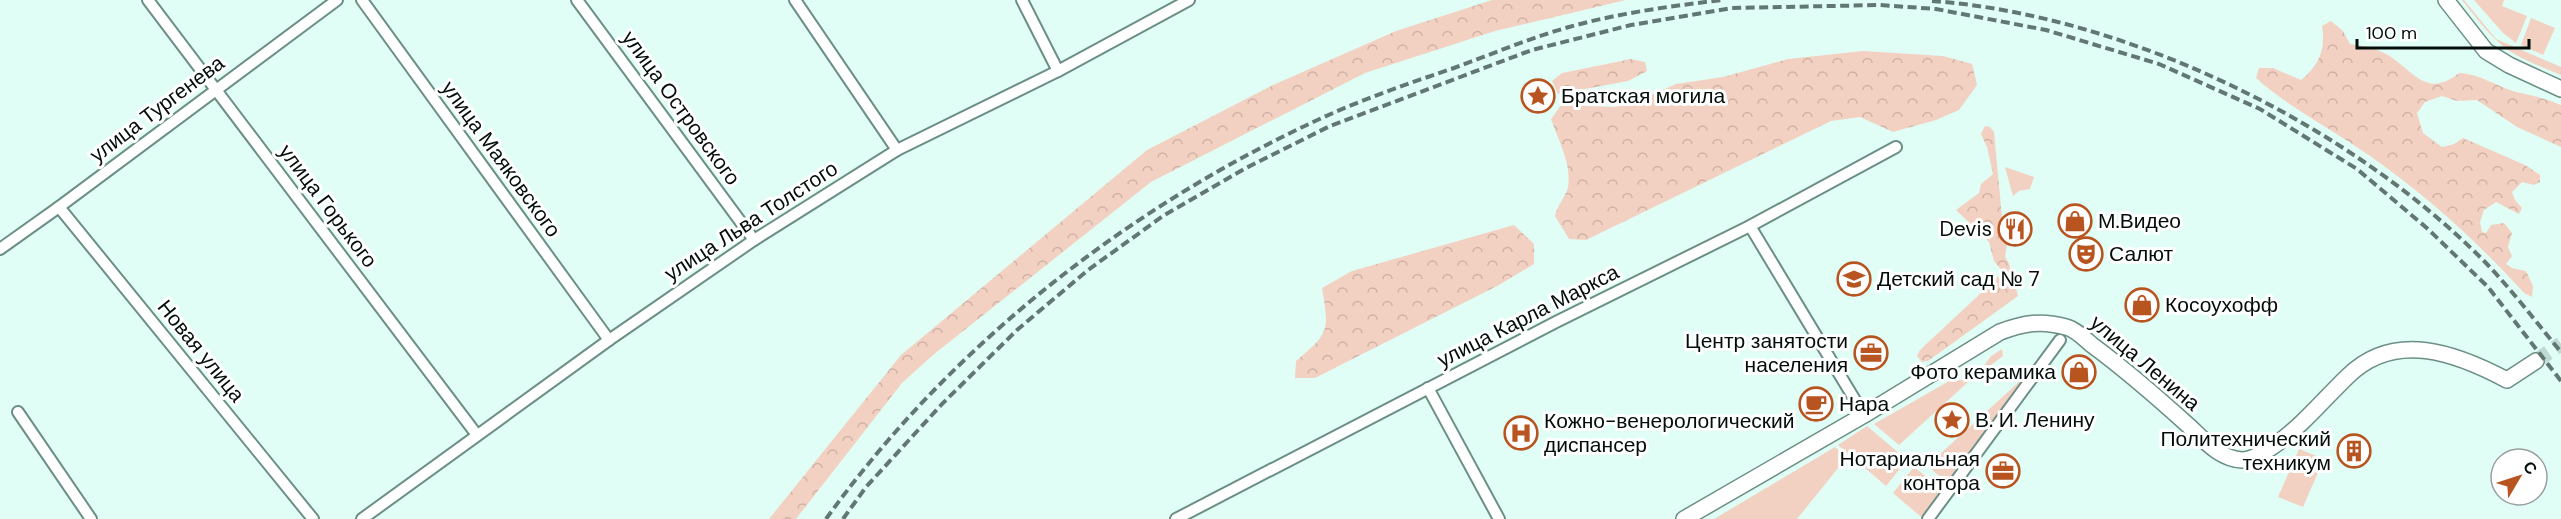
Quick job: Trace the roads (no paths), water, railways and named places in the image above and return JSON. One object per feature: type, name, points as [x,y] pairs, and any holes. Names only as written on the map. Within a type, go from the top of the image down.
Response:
[{"type":"street","name":"улица Горького","points":[[148,0],[477,435]]},
{"type":"street","name":"улица Тургенева","points":[[0,249],[337,0]]},
{"type":"street","name":"улица Маяковского","points":[[362,0],[609,340]]},
{"type":"street","name":"улица Островского","points":[[577,0],[754,240]]},
{"type":"street","points":[[795,0],[897,150]]},
{"type":"street","points":[[1022,0],[1058,70]]},
{"type":"street","name":"улица Льва Толстого","points":[[362,519],[609,340],[754,240],[897,150],[1058,70],[1189,0]]},
{"type":"street","points":[[2449,2],[2486,51],[2509,65],[2561,89]]},
{"type":"street","name":"улица Карла Маркса","points":[[1176,519],[1556,322],[1750,226],[1896,147]]},
{"type":"street","name":"Новая улица","points":[[59,207],[313,519]]},
{"type":"street","points":[[1750,226],[1864,416]]},
{"type":"street","name":"улица Ленина","points":[[1684,519],[1864,416],[2000,332],[2023,323],[2036,322],[2069,327],[2131,374],[2220,454],[2243,460],[2262,454],[2280,441],[2349,375],[2372,357],[2397,350],[2418,350],[2453,356],[2507,380],[2536,361]]},
{"type":"street","name":"улица Ленина","points":[[1928,519],[2060,340]]},
{"type":"street","points":[[1428,388],[1499,519]]},
{"type":"street","points":[[18,412],[91,519]]},
{"type":"tunnel","points":[[2536,361],[2561,344]]},
{"type":"railway","points":[[826,519],[875,455],[929,395],[987,339],[1049,286],[1114,237],[1182,193],[1252,153],[1324,117],[1525,41],[1607,18],[1664,7],[1722,0]]},
{"type":"railway","points":[[1932,1],[2006,11],[2081,28],[2156,53],[2230,85],[2301,122],[2368,165],[2430,212],[2485,262],[2561,352]]},
{"type":"railway","points":[[843,519],[866,487],[942,404],[1017,330],[1088,270],[1163,216],[1244,169],[1330,126],[1532,50],[1631,25],[1732,8],[1880,5],[1936,9],[2046,30],[2159,64],[2260,109],[2357,169],[2428,229],[2488,287],[2561,381]]},
{"type":"place","name":"Братская могила","points":[[1538,96]]},
{"type":"place","name":"М.Видео","points":[[2075,221]]},
{"type":"place","name":"Devis","points":[[2015,229]]},
{"type":"place","name":"Салют","points":[[2086,254]]},
{"type":"place","name":"Детский сад № 7","points":[[1854,279]]},
{"type":"place","name":"Косоухофф","points":[[2142,305]]},
{"type":"place","name":"Центр занятости населения","points":[[1871,353]]},
{"type":"place","name":"Фото керамика","points":[[2079,372]]},
{"type":"place","name":"Нара","points":[[1816,404]]},
{"type":"place","name":"В. И. Ленину","points":[[1952,420]]},
{"type":"place","name":"Кожно-венерологический диспансер","points":[[1521,433]]},
{"type":"place","name":"Политехнический техникум","points":[[2354,451]]},
{"type":"place","name":"Нотариальная контора","points":[[2003,471]]}]
